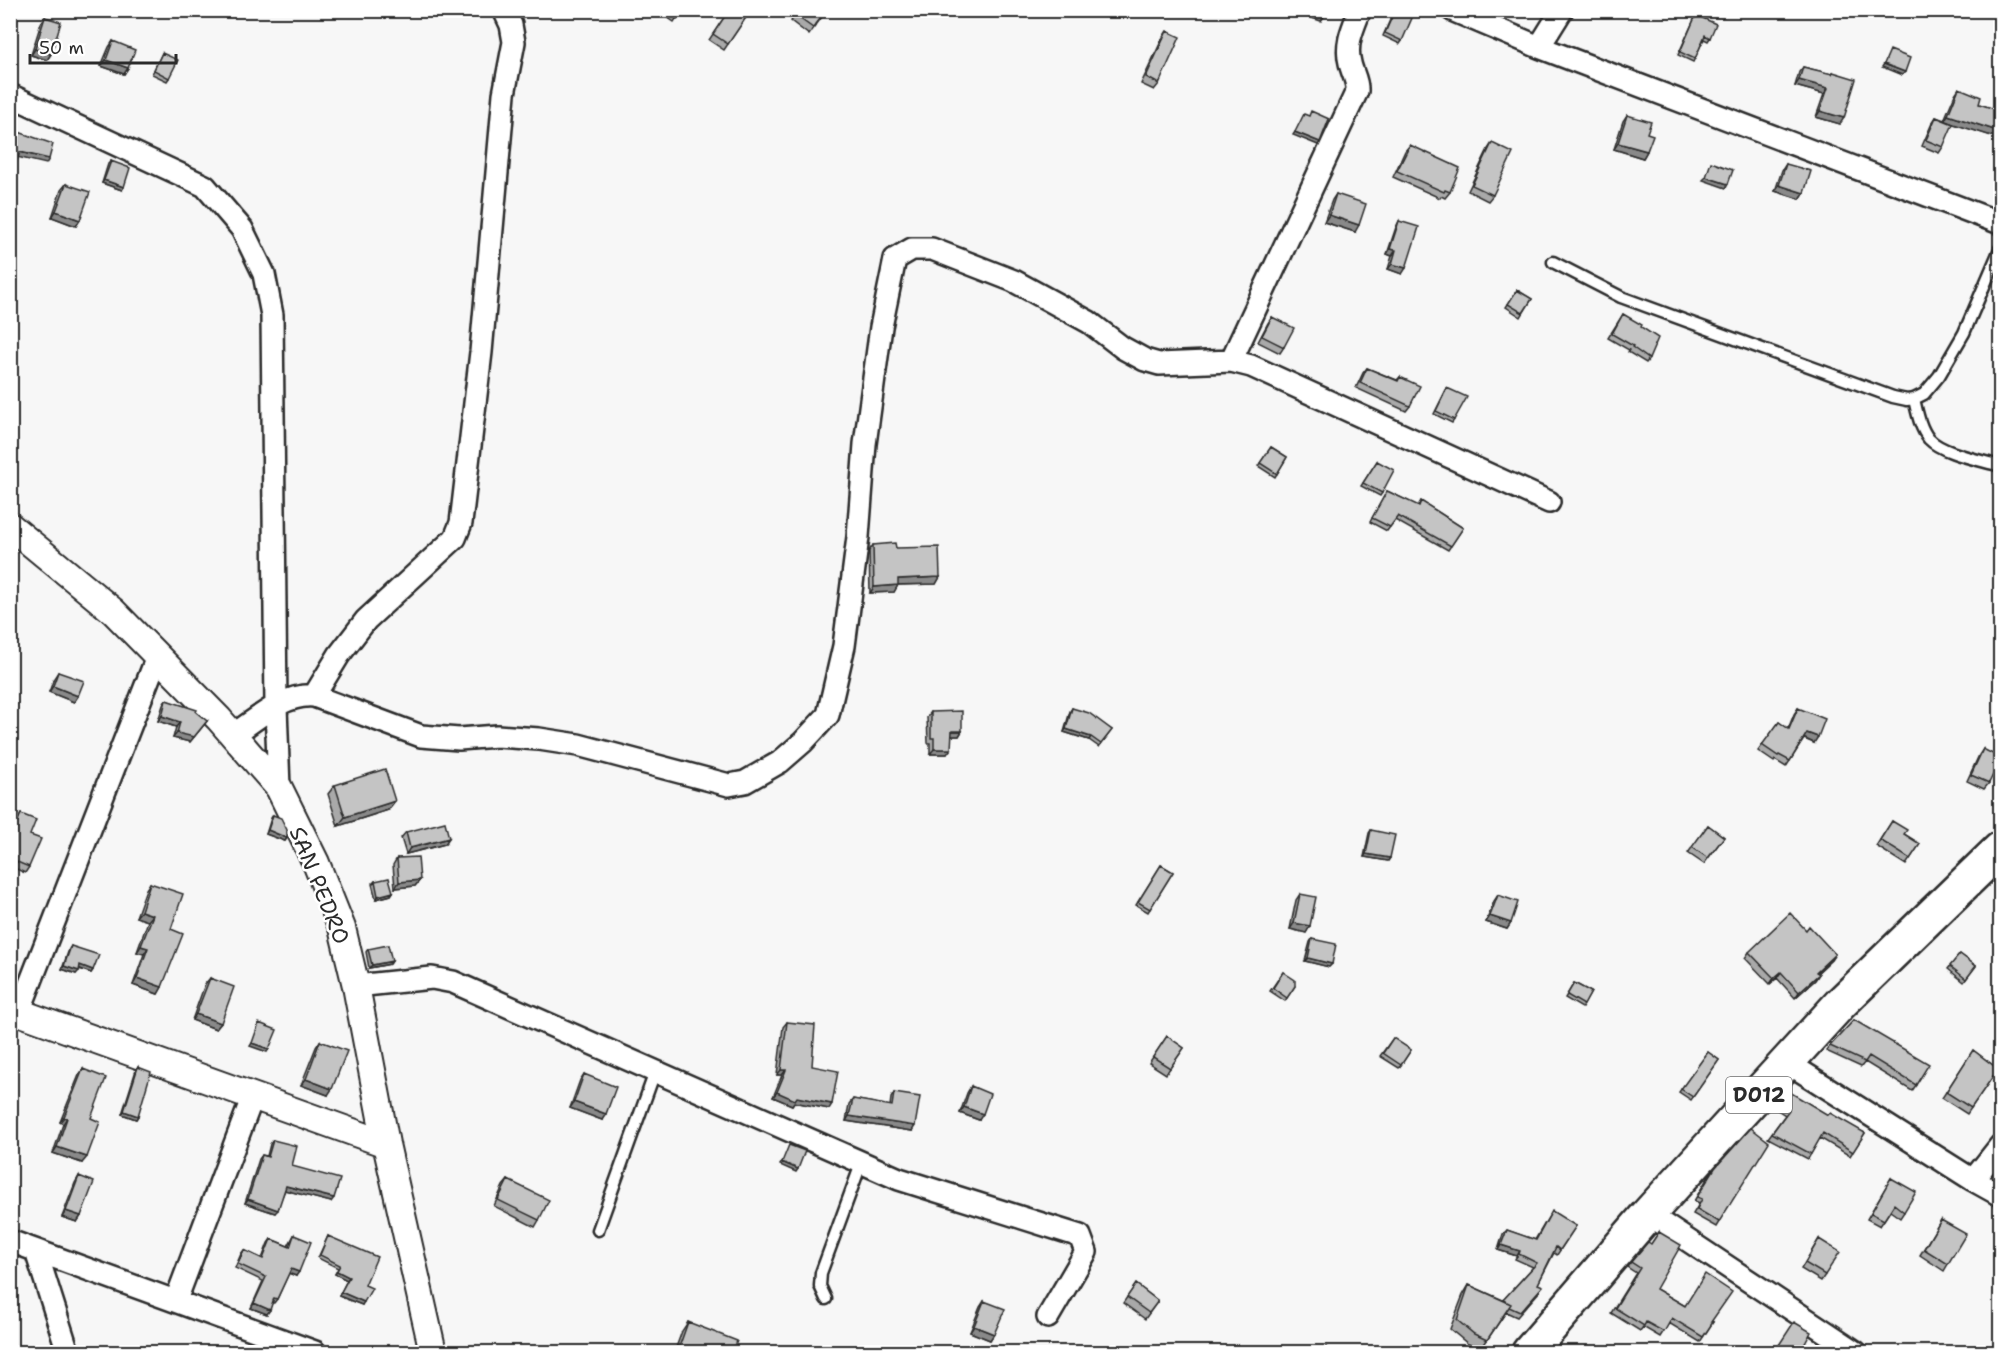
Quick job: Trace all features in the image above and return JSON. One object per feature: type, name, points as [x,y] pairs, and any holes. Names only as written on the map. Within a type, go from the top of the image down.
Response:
[{"type":"main road","name":"D012","points":[[1529,1353],[1648,1214],[1841,1004],[2001,849]]},
{"type":"street","points":[[314,696],[339,656],[366,620],[455,538],[461,524],[481,352],[504,94],[514,42],[511,25],[504,10]]},
{"type":"street","points":[[1232,361],[1357,91],[1358,87],[1348,52],[1349,41],[1360,10]]},
{"type":"street","points":[[1452,10],[1539,47],[2001,223]]},
{"type":"street","points":[[1539,47],[1562,10]]},
{"type":"street","points":[[10,95],[205,186],[242,229],[264,274],[272,315],[276,707],[279,788]]},
{"type":"street","points":[[233,735],[276,707],[302,695],[314,696],[420,736],[459,739],[497,736],[578,745],[729,785],[745,782],[780,762],[803,742],[828,715],[844,646],[858,537],[865,444],[881,327],[895,259],[912,249],[932,249],[1014,281],[1089,322],[1123,348],[1145,360],[1159,364],[1232,361],[1251,366],[1549,502]]},
{"type":"street","name":"SAN PEDRO","points":[[10,526],[113,611],[233,735],[279,788],[315,863],[342,928],[356,987],[386,1144],[434,1353]]},
{"type":"street","points":[[157,657],[15,1010],[386,1144]]},
{"type":"street","points":[[356,987],[432,978],[453,982],[861,1164],[899,1179],[1080,1236],[1086,1252],[1048,1317]]},
{"type":"street","points":[[1788,1063],[2001,1195]]},
{"type":"street","points":[[176,1300],[253,1096]]},
{"type":"street","points":[[1974,1180],[2001,1146]]},
{"type":"street","points":[[1648,1214],[1856,1353]]},
{"type":"street","points":[[10,1241],[176,1300],[315,1353]]},
{"type":"street","points":[[36,1251],[68,1353]]},
{"type":"lane","points":[[1553,262],[1621,297],[1906,400],[1924,394],[1939,376],[1964,333],[2001,249]]},
{"type":"lane","points":[[1914,399],[1922,428],[1929,439],[1940,448],[2001,466]]},
{"type":"lane","points":[[598,1230],[655,1072]]},
{"type":"lane","points":[[826,1299],[820,1286],[821,1273],[861,1164]]},
{"type":"building","points":[[664,10],[682,10],[677,19]]},
{"type":"building","points":[[729,10],[738,10],[747,16],[728,44],[713,34]]},
{"type":"building","points":[[799,10],[827,10],[813,28],[795,15]]},
{"type":"building","points":[[1311,10],[1327,10],[1325,15]]},
{"type":"building","points":[[1395,10],[1412,18],[1402,41],[1385,33]]},
{"type":"building","points":[[1696,15],[1716,24],[1710,38],[1705,35],[1695,59],[1680,52]]},
{"type":"building","points":[[45,17],[61,22],[51,54],[35,49]]},
{"type":"building","points":[[1167,31],[1180,37],[1159,84],[1146,77]]},
{"type":"building","points":[[113,41],[135,50],[128,68],[106,60]]},
{"type":"building","points":[[1890,50],[1910,58],[1905,72],[1884,64]]},
{"type":"building","points":[[162,53],[178,60],[169,78],[154,70]]},
{"type":"building","points":[[1803,67],[1856,79],[1844,118],[1820,111],[1828,88],[1799,80]]},
{"type":"building","points":[[1959,88],[1981,97],[1979,104],[2001,111],[2001,132],[1948,115]]},
{"type":"building","points":[[1311,111],[1329,119],[1320,142],[1295,132],[1304,114],[1309,116]]},
{"type":"building","points":[[1627,115],[1651,122],[1647,133],[1653,135],[1647,151],[1618,143]]},
{"type":"building","points":[[1936,117],[1953,124],[1943,147],[1926,140]]},
{"type":"building","points":[[10,129],[53,144],[49,159],[20,152],[17,160],[10,158]]},
{"type":"building","points":[[1492,143],[1513,153],[1493,195],[1472,185]]},
{"type":"building","points":[[1410,145],[1460,168],[1450,192],[1445,190],[1444,192],[1397,171]]},
{"type":"building","points":[[111,161],[130,168],[124,187],[104,180]]},
{"type":"building","points":[[1711,162],[1733,170],[1728,184],[1706,177]]},
{"type":"building","points":[[1786,164],[1811,171],[1804,193],[1779,185]]},
{"type":"building","points":[[66,184],[90,192],[80,220],[56,211]]},
{"type":"building","points":[[1336,194],[1366,204],[1359,225],[1329,215]]},
{"type":"building","points":[[1399,221],[1419,227],[1406,268],[1392,264],[1396,250],[1390,249]]},
{"type":"building","points":[[1517,290],[1532,299],[1523,313],[1508,304]]},
{"type":"building","points":[[1623,314],[1658,338],[1649,359],[1633,346],[1612,334]]},
{"type":"building","points":[[1272,317],[1294,328],[1284,347],[1262,336]]},
{"type":"building","points":[[1367,368],[1398,381],[1400,377],[1420,386],[1410,406],[1360,383]]},
{"type":"building","points":[[1447,388],[1467,397],[1454,420],[1436,411]]},
{"type":"building","points":[[1271,447],[1287,457],[1277,474],[1260,463]]},
{"type":"building","points":[[1377,461],[1394,470],[1382,493],[1363,483]]},
{"type":"building","points":[[1387,491],[1419,506],[1421,501],[1463,528],[1451,546],[1398,516],[1390,527],[1372,518]]},
{"type":"building","points":[[895,543],[896,548],[939,547],[940,577],[898,579],[898,585],[874,587],[873,545]]},
{"type":"building","points":[[10,601],[15,602],[10,616]]},
{"type":"building","points":[[58,672],[84,681],[78,696],[53,686]]},
{"type":"building","points":[[166,700],[197,710],[196,712],[207,721],[194,737],[177,733],[180,722],[162,716]]},
{"type":"building","points":[[1072,708],[1089,713],[1112,730],[1101,744],[1091,737],[1066,729]]},
{"type":"building","points":[[1798,708],[1825,719],[1818,737],[1807,733],[1790,761],[1762,745],[1779,722],[1789,729]]},
{"type":"building","points":[[962,711],[962,731],[952,731],[951,749],[934,749],[934,738],[931,738],[931,712]]},
{"type":"building","points":[[1983,749],[2001,758],[1989,783],[1971,775]]},
{"type":"building","points":[[385,769],[395,801],[345,817],[335,785]]},
{"type":"building","points":[[21,814],[36,820],[30,835],[41,839],[29,867],[10,859],[10,838]]},
{"type":"building","points":[[273,815],[281,818],[287,830],[287,838],[268,830]]},
{"type":"building","points":[[1892,821],[1907,830],[1904,834],[1920,844],[1910,859],[1880,840]]},
{"type":"building","points":[[445,822],[449,838],[410,848],[406,832]]},
{"type":"building","points":[[1708,825],[1724,837],[1708,858],[1692,847]]},
{"type":"building","points":[[1371,830],[1395,835],[1390,858],[1366,854]]},
{"type":"building","points":[[418,857],[420,880],[399,882],[397,858]]},
{"type":"building","points":[[1161,865],[1173,872],[1150,909],[1138,902]]},
{"type":"building","points":[[389,878],[393,892],[378,896],[375,881]]},
{"type":"building","points":[[150,883],[183,894],[171,929],[183,934],[162,987],[137,978],[148,948],[141,946],[153,915],[141,911]]},
{"type":"building","points":[[1300,894],[1316,897],[1310,926],[1294,923]]},
{"type":"building","points":[[1498,895],[1518,902],[1511,923],[1490,916]]},
{"type":"building","points":[[1790,913],[1806,930],[1809,926],[1835,954],[1816,972],[1819,974],[1799,992],[1781,972],[1774,978],[1749,952]]},
{"type":"building","points":[[1312,939],[1336,944],[1332,964],[1308,958]]},
{"type":"building","points":[[388,945],[392,961],[372,965],[368,949]]},
{"type":"building","points":[[71,946],[99,955],[93,970],[80,965],[79,971],[64,966]]},
{"type":"building","points":[[1960,954],[1976,966],[1966,979],[1950,966]]},
{"type":"building","points":[[1283,972],[1295,980],[1295,986],[1287,998],[1273,988]]},
{"type":"building","points":[[210,978],[234,987],[221,1023],[196,1014]]},
{"type":"building","points":[[1574,983],[1591,992],[1584,1005],[1567,995]]},
{"type":"building","points":[[1854,1020],[1929,1064],[1916,1085],[1869,1056],[1865,1062],[1830,1046]]},
{"type":"building","points":[[787,1022],[815,1025],[812,1066],[838,1071],[832,1104],[797,1097],[795,1100],[777,1092],[786,1070],[781,1070]]},
{"type":"building","points":[[259,1023],[277,1030],[269,1049],[252,1043]]},
{"type":"building","points":[[1167,1036],[1184,1048],[1170,1068],[1153,1057]]},
{"type":"building","points":[[1393,1038],[1411,1050],[1401,1065],[1383,1053]]},
{"type":"building","points":[[320,1041],[347,1051],[332,1089],[306,1079]]},
{"type":"building","points":[[1973,1050],[1998,1069],[1971,1108],[1946,1092]]},
{"type":"building","points":[[1708,1052],[1719,1060],[1693,1097],[1681,1089]]},
{"type":"building","points":[[138,1067],[151,1072],[138,1116],[124,1111]]},
{"type":"building","points":[[83,1069],[106,1078],[91,1118],[100,1122],[87,1157],[57,1147],[67,1118],[64,1117]]},
{"type":"building","points":[[584,1074],[616,1087],[606,1114],[574,1102]]},
{"type":"building","points":[[971,1086],[990,1094],[983,1114],[964,1107]]},
{"type":"building","points":[[1788,1091],[1828,1115],[1830,1113],[1865,1133],[1853,1152],[1823,1133],[1811,1154],[1772,1133],[1789,1110],[1780,1104]]},
{"type":"building","points":[[894,1093],[920,1097],[915,1126],[849,1116],[853,1099],[892,1106]]},
{"type":"building","points":[[1751,1128],[1769,1142],[1719,1222],[1697,1209],[1702,1199],[1697,1197],[1715,1168]]},
{"type":"building","points":[[273,1140],[297,1146],[292,1166],[340,1179],[334,1198],[286,1186],[278,1210],[248,1199],[262,1155],[268,1157]]},
{"type":"building","points":[[10,1143],[17,1145],[10,1161]]},
{"type":"building","points":[[789,1145],[805,1151],[798,1169],[782,1162]]},
{"type":"building","points":[[79,1176],[94,1182],[81,1216],[66,1211]]},
{"type":"building","points":[[1891,1178],[1916,1192],[1904,1212],[1894,1204],[1884,1220],[1871,1213]]},
{"type":"building","points":[[508,1180],[549,1200],[539,1220],[498,1200]]},
{"type":"building","points":[[1552,1211],[1576,1226],[1560,1250],[1556,1247],[1538,1284],[1543,1286],[1520,1312],[1509,1307],[1511,1304],[1503,1300],[1537,1263],[1519,1254],[1520,1251],[1501,1245],[1507,1230],[1536,1240]]},
{"type":"building","points":[[1941,1220],[1966,1234],[1948,1264],[1924,1249]]},
{"type":"building","points":[[1659,1232],[1681,1245],[1656,1289],[1685,1306],[1705,1274],[1732,1292],[1703,1337],[1672,1318],[1664,1332],[1646,1322],[1644,1326],[1615,1308],[1640,1268],[1631,1262],[1648,1242],[1651,1244]]},
{"type":"building","points":[[294,1235],[311,1242],[299,1272],[291,1269],[277,1299],[274,1298],[270,1310],[254,1303],[266,1277],[238,1264],[244,1250],[263,1259],[271,1239],[290,1247]]},
{"type":"building","points":[[328,1236],[377,1257],[365,1285],[372,1288],[364,1302],[341,1292],[349,1277],[337,1271],[340,1265],[320,1255]]},
{"type":"building","points":[[1819,1239],[1840,1252],[1825,1275],[1805,1263]]},
{"type":"building","points":[[1136,1284],[1158,1301],[1149,1313],[1127,1297]]},
{"type":"building","points":[[1469,1285],[1511,1304],[1487,1340],[1474,1334],[1457,1320]]},
{"type":"building","points":[[984,1301],[1005,1309],[994,1334],[974,1326]]},
{"type":"building","points":[[688,1322],[737,1341],[732,1353],[677,1353]]},
{"type":"building","points":[[1794,1322],[1811,1332],[1800,1353],[1777,1353],[1781,1346],[1779,1345]]},
{"type":"building","points":[[1326,1347],[1332,1353],[1322,1353]]}]
